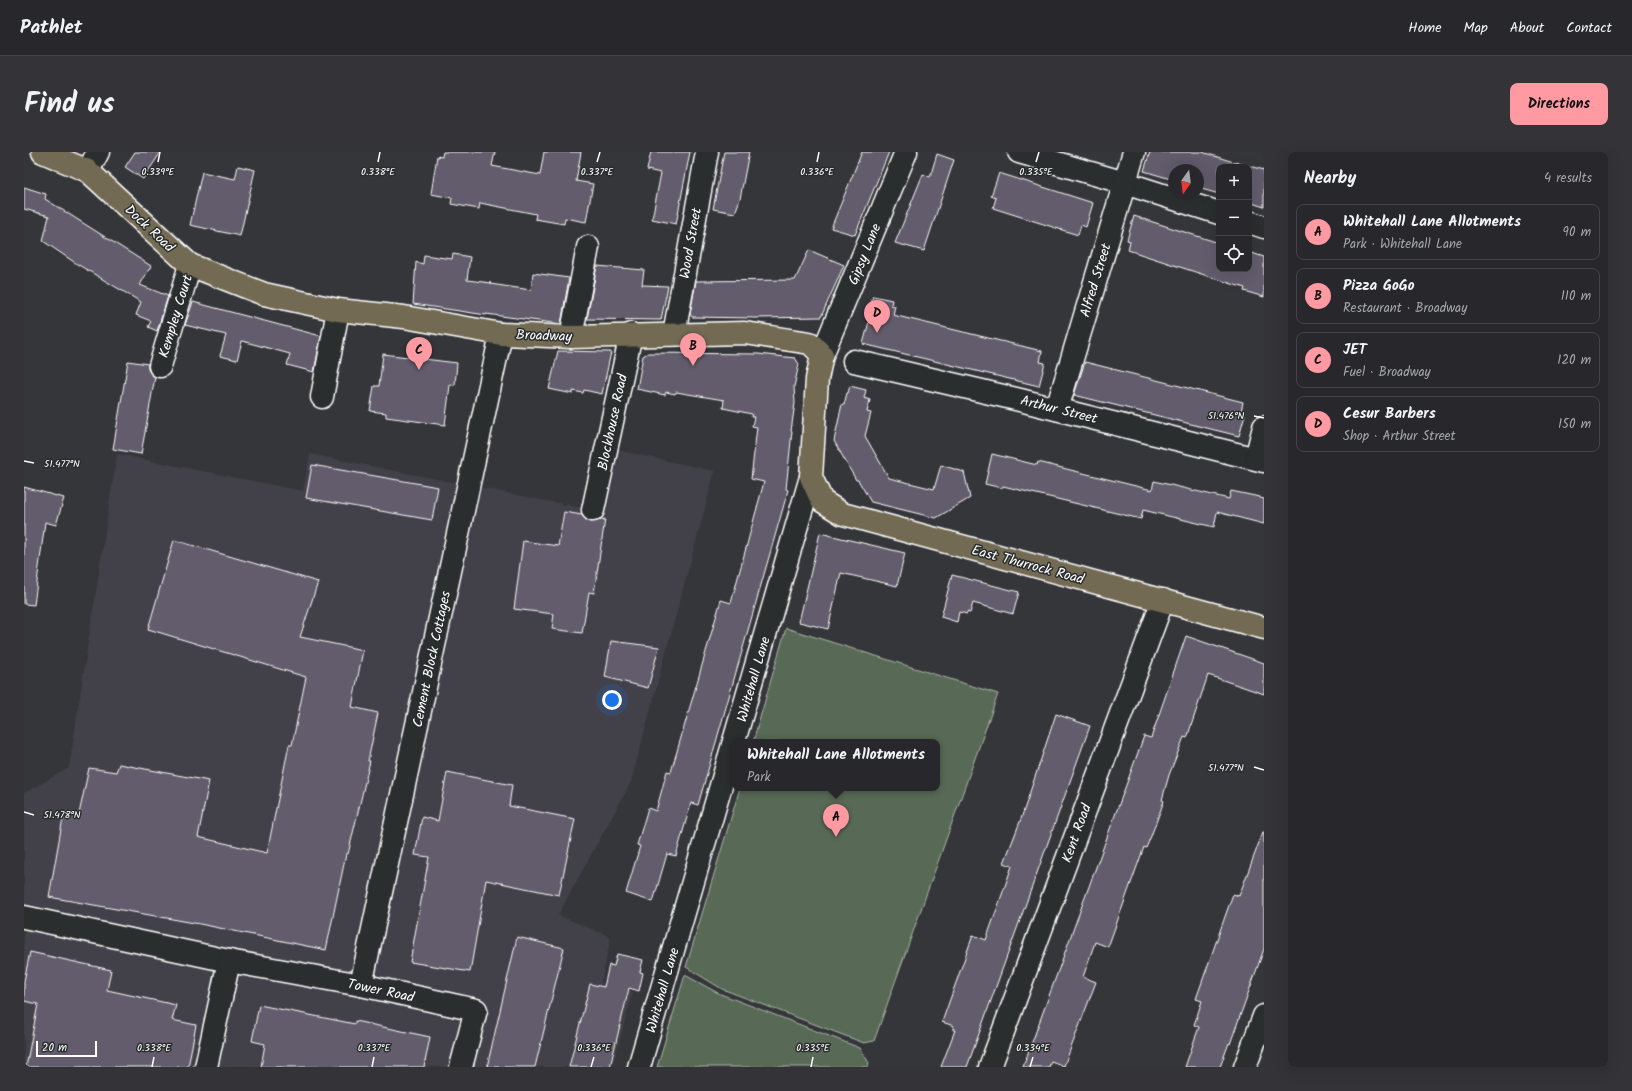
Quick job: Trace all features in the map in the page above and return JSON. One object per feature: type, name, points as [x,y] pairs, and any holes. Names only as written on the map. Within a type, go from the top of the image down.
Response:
[{"type":"main road","name":"Dock Road","points":[[43,152],[93,161],[190,265],[264,294]]},
{"type":"main road","name":"Broadway","points":[[264,294],[338,310],[404,317],[501,334],[571,336],[745,333],[810,343],[822,355]]},
{"type":"main road","name":"Whitehall Lane","points":[[811,477],[817,379],[822,355]]},
{"type":"main road","name":"East Thurrock Road","points":[[811,477],[822,501],[843,514],[1264,628]]},
{"type":"street","name":"Wood Street","points":[[674,334],[707,152]]},
{"type":"street","name":"Gipsy Lane","points":[[822,355],[906,152]]},
{"type":"street","points":[[1019,152],[1125,183],[1216,212]]},
{"type":"street","name":"Alfred Street","points":[[1057,409],[1134,152]]},
{"type":"street","points":[[1252,223],[1264,227]]},
{"type":"street","points":[[571,336],[588,247]]},
{"type":"street","name":"Kempley Court","points":[[160,366],[190,265]]},
{"type":"street","points":[[322,397],[338,310]]},
{"type":"street","name":"Cement Block Cottages","points":[[361,985],[501,334]]},
{"type":"street","name":"Blockhouse Road","points":[[593,510],[631,334]]},
{"type":"street","name":"Arthur Street","points":[[854,361],[1057,409],[1260,460]]},
{"type":"street","points":[[1260,460],[1264,427]]},
{"type":"street","name":"Whitehall Lane","points":[[735,739],[811,477]]},
{"type":"street","name":"Kent Road","points":[[990,1067],[1163,600]]},
{"type":"street","name":"Whitehall Lane","points":[[639,1067],[732,748]]},
{"type":"street","name":"Tower Road","points":[[24,917],[229,961],[361,985],[476,1010],[461,1067]]},
{"type":"street","points":[[206,1067],[229,961]]},
{"type":"street","points":[[1245,1067],[1264,1016]]},
{"type":"shaded area","points":[[607,448],[715,471],[631,782],[558,915],[611,937],[601,983],[633,992],[612,1067],[24,1067],[24,793],[69,768],[117,454],[303,491],[310,454],[593,510]]},
{"type":"green space","points":[[786,628],[998,694],[874,1041],[864,1043],[722,989],[686,967],[739,791],[940,791],[940,739],[754,739]]},
{"type":"green space","points":[[685,975],[718,993],[860,1048],[869,1063],[868,1067],[657,1067]]},
{"type":"building","points":[[135,152],[161,152],[143,179],[125,167]]},
{"type":"building","points":[[443,152],[495,152],[492,166],[540,175],[544,152],[581,152],[576,181],[593,184],[586,222],[565,218],[564,224],[535,219],[536,214],[480,203],[479,209],[451,204],[452,198],[431,194],[437,156],[442,157]]},
{"type":"building","points":[[651,152],[690,152],[676,224],[652,219],[661,173],[647,170]]},
{"type":"building","points":[[724,152],[749,152],[740,199],[735,213],[713,209]]},
{"type":"building","points":[[862,152],[889,152],[855,235],[831,228]]},
{"type":"building","points":[[1150,152],[1202,152],[1242,164],[1216,164],[1216,193],[1204,190],[1204,164],[1168,164],[1168,178],[1144,171]]},
{"type":"building","points":[[937,154],[954,160],[924,251],[895,243],[923,174],[930,177]]},
{"type":"building","points":[[238,166],[255,170],[240,236],[190,225],[202,172],[235,179]]},
{"type":"building","points":[[1252,167],[1264,170],[1264,207],[1252,203]]},
{"type":"building","points":[[999,173],[1093,203],[1086,227],[1081,225],[1078,235],[993,208],[996,198],[991,196]]},
{"type":"building","points":[[24,187],[46,194],[45,199],[151,266],[140,285],[168,296],[157,331],[148,327],[151,321],[136,315],[141,302],[77,264],[43,241],[49,216],[24,209]]},
{"type":"building","points":[[1134,216],[1216,242],[1216,272],[1252,272],[1252,253],[1264,257],[1264,297],[1244,291],[1245,288],[1128,250],[1130,241],[1127,240]]},
{"type":"building","points":[[809,250],[844,265],[821,317],[692,317],[690,314],[696,281],[795,280]]},
{"type":"building","points":[[453,254],[470,257],[467,280],[531,290],[533,273],[569,278],[561,324],[413,304],[416,262],[423,264],[424,255],[452,259]]},
{"type":"building","points":[[597,266],[644,270],[642,285],[668,286],[661,320],[587,319]]},
{"type":"building","points":[[873,296],[892,300],[891,305],[895,306],[893,315],[1042,351],[1040,362],[1045,363],[1039,386],[863,344],[871,314],[868,313]]},
{"type":"building","points":[[193,302],[321,336],[314,372],[287,365],[290,354],[242,341],[237,360],[220,356],[226,335],[185,325]]},
{"type":"building","points":[[558,351],[611,352],[602,394],[584,390],[583,393],[573,391],[573,394],[549,389]]},
{"type":"building","points":[[648,353],[758,354],[795,358],[799,364],[794,387],[795,403],[786,489],[788,490],[698,805],[691,803],[676,856],[667,854],[653,902],[626,893],[640,846],[637,845],[648,808],[656,811],[667,771],[671,772],[721,600],[731,603],[764,482],[751,479],[757,427],[752,426],[754,417],[751,417],[752,414],[723,408],[724,400],[676,392],[675,394],[666,392],[665,395],[637,389],[643,356]]},
{"type":"building","points":[[383,354],[457,363],[455,385],[450,385],[445,425],[386,417],[386,413],[370,411],[374,386],[379,386]]},
{"type":"building","points":[[128,361],[148,364],[148,369],[155,377],[141,454],[113,449]]},
{"type":"building","points":[[1085,362],[1243,402],[1241,412],[1245,414],[1239,436],[1074,395]]},
{"type":"building","points":[[850,386],[866,390],[864,398],[870,400],[867,412],[871,413],[865,436],[889,478],[934,489],[941,465],[964,472],[970,498],[936,518],[871,502],[858,480],[856,480],[834,441],[842,404],[844,405]]},
{"type":"building","points":[[992,454],[1037,465],[1038,462],[1152,490],[1154,481],[1229,499],[1231,491],[1260,497],[1264,499],[1264,524],[1217,512],[1214,527],[1143,510],[1141,519],[1003,486],[1002,488],[985,484]]},
{"type":"building","points":[[312,465],[438,487],[432,520],[306,498]]},
{"type":"building","points":[[24,487],[64,498],[56,525],[45,522],[34,605],[24,604]]},
{"type":"building","points":[[564,512],[582,515],[585,519],[591,522],[605,519],[594,593],[589,592],[582,633],[552,629],[554,614],[514,609],[523,541],[558,546]]},
{"type":"building","points":[[820,533],[905,553],[897,586],[841,573],[828,629],[799,622]]},
{"type":"building","points":[[174,540],[318,582],[300,637],[363,650],[352,707],[378,713],[368,761],[370,761],[348,854],[346,854],[326,950],[200,924],[49,897],[64,812],[79,814],[89,768],[116,772],[119,764],[209,781],[198,837],[267,853],[289,745],[292,745],[306,677],[148,629]]},
{"type":"building","points":[[952,575],[1019,592],[1013,614],[973,603],[970,613],[967,612],[967,614],[959,612],[957,622],[941,617]]},
{"type":"building","points":[[1186,636],[1264,663],[1264,694],[1208,675],[1187,738],[1184,737],[1169,775],[1162,800],[1164,801],[1146,848],[1144,847],[1108,947],[1095,942],[1083,977],[1096,982],[1064,1066],[1051,1061],[1049,1067],[1023,1067],[1144,736],[1151,738]]},
{"type":"building","points":[[611,641],[659,647],[648,688],[605,677]]},
{"type":"building","points":[[1056,714],[1090,726],[967,1067],[941,1067],[955,1030],[953,1030],[954,1026],[942,1022],[973,935],[986,940],[1012,866],[1004,863],[1021,819]]},
{"type":"building","points":[[447,772],[512,785],[509,806],[575,819],[559,895],[486,880],[470,972],[410,962],[429,857],[415,855],[422,817],[438,821]]},
{"type":"building","points":[[1263,832],[1264,949],[1230,1044],[1229,1043],[1220,1067],[1185,1067],[1199,1027],[1194,1025],[1202,1001],[1196,999],[1233,894],[1239,896]]},
{"type":"building","points":[[517,937],[564,948],[535,1067],[487,1067]]},
{"type":"building","points":[[30,952],[111,970],[107,990],[176,1005],[172,1020],[196,1025],[188,1067],[26,1067],[38,1004],[24,1001],[24,981]]},
{"type":"building","points":[[617,954],[643,960],[640,972],[643,973],[639,991],[629,988],[610,1067],[569,1067],[590,984],[604,987],[609,965],[614,966]]},
{"type":"building","points":[[259,1005],[355,1024],[355,1021],[430,1037],[424,1067],[261,1067],[265,1044],[252,1041]]},
{"type":"place","name":"Cesur Barbers","points":[[877,333]]},
{"type":"place","name":"Pizza GoGo","points":[[693,366]]},
{"type":"place","name":"JET","points":[[419,370]]},
{"type":"place","name":"Whitehall Lane Allotments","points":[[836,837]]}]
